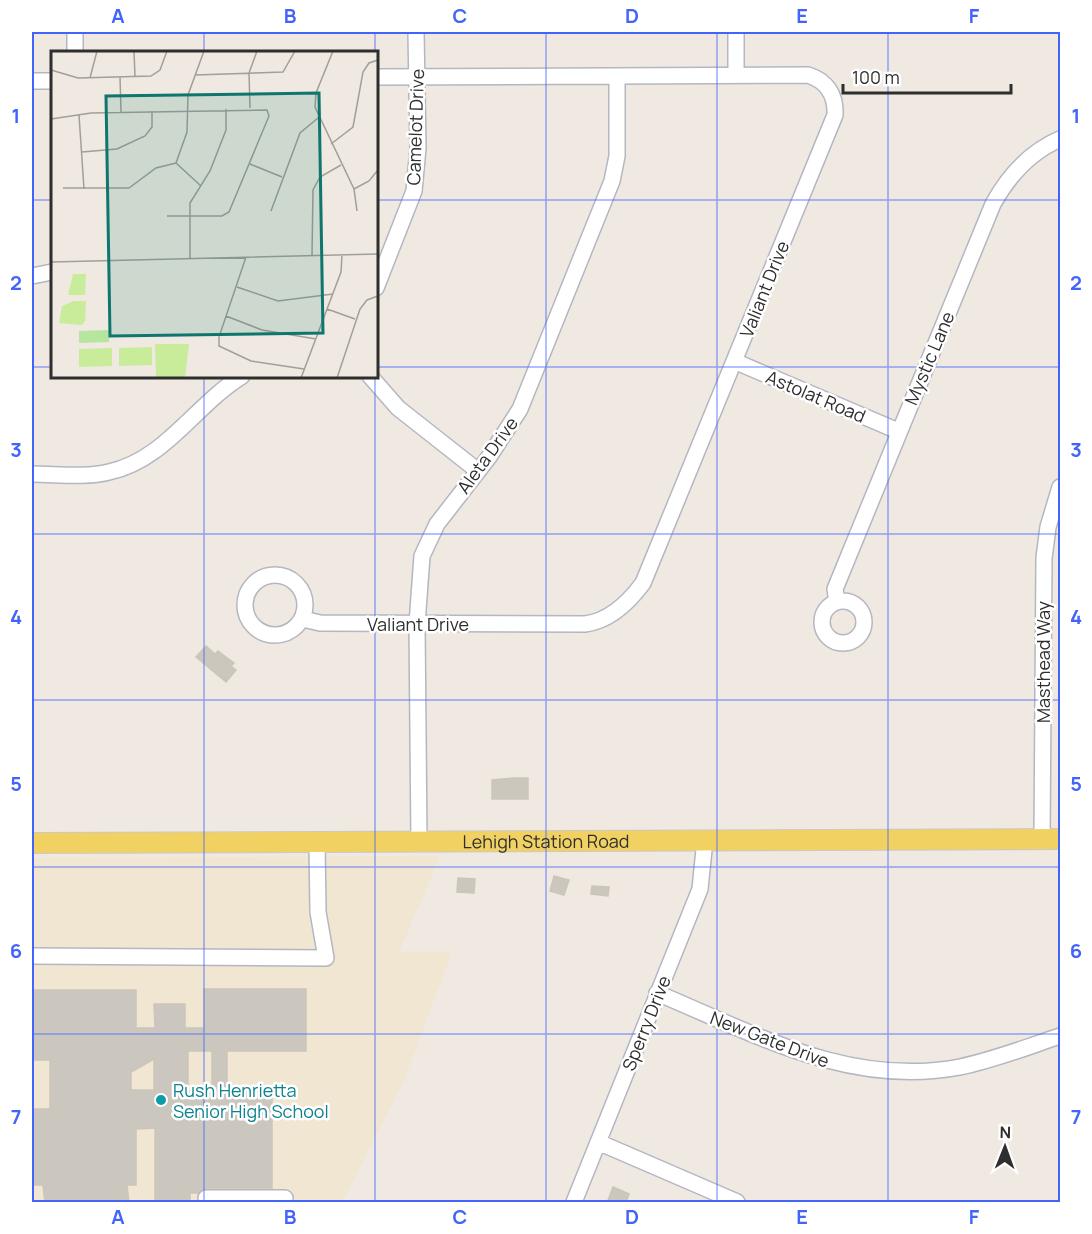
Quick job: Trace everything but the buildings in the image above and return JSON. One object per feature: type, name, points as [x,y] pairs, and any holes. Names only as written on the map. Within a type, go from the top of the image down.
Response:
[{"type":"main road","name":"Lehigh Station Road","points":[[32,843],[1051,839]]},
{"type":"street","points":[[75,32],[75,51]]},
{"type":"street","name":"Camelot Drive","points":[[378,283],[414,191],[418,148],[416,32]]},
{"type":"street","points":[[735,74],[736,32]]},
{"type":"street","name":"Valiant Drive","points":[[303,619],[320,623],[585,624],[608,616],[623,605],[643,583],[835,115],[836,103],[824,82],[808,75],[378,77]]},
{"type":"street","name":"Aleta Drive","points":[[418,842],[417,624],[420,572],[428,541],[437,524],[501,441],[523,401],[612,181],[617,156],[617,76]]},
{"type":"street","points":[[32,81],[51,81]]},
{"type":"street","name":"Mystic Lane","points":[[837,602],[836,589],[898,430],[999,192],[1026,160],[1060,139]]},
{"type":"street","points":[[32,276],[51,272]]},
{"type":"street","name":"Astolat Road","points":[[734,361],[898,430]]},
{"type":"street","points":[[32,474],[108,473],[139,462],[172,437],[226,386],[239,378]]},
{"type":"street","points":[[372,378],[398,408],[478,471]]},
{"type":"street","name":"Masthead Way","points":[[1051,839],[1044,558],[1048,527],[1060,487]]},
{"type":"street","points":[[266,576],[286,577],[295,582],[305,599],[303,619],[297,627],[279,636],[259,632],[246,616],[246,596],[250,587],[266,576]]},
{"type":"street","name":"Sperry Drive","points":[[574,1203],[700,889],[705,840]]},
{"type":"street","points":[[32,956],[326,958],[318,912],[317,843]]},
{"type":"street","name":"New Gate Drive","points":[[657,993],[807,1056],[864,1070],[897,1072],[957,1068],[984,1062],[1060,1035]]},
{"type":"street","points":[[598,1142],[737,1203]]},
{"type":"street","points":[[206,1198],[285,1201]]},
{"type":"shaded area","points":[[440,856],[399,952],[452,952],[403,1083],[342,1202],[32,1202],[32,858]]},
{"type":"place","name":"Rush Henrietta Senior High School","points":[[161,1100]]}]
